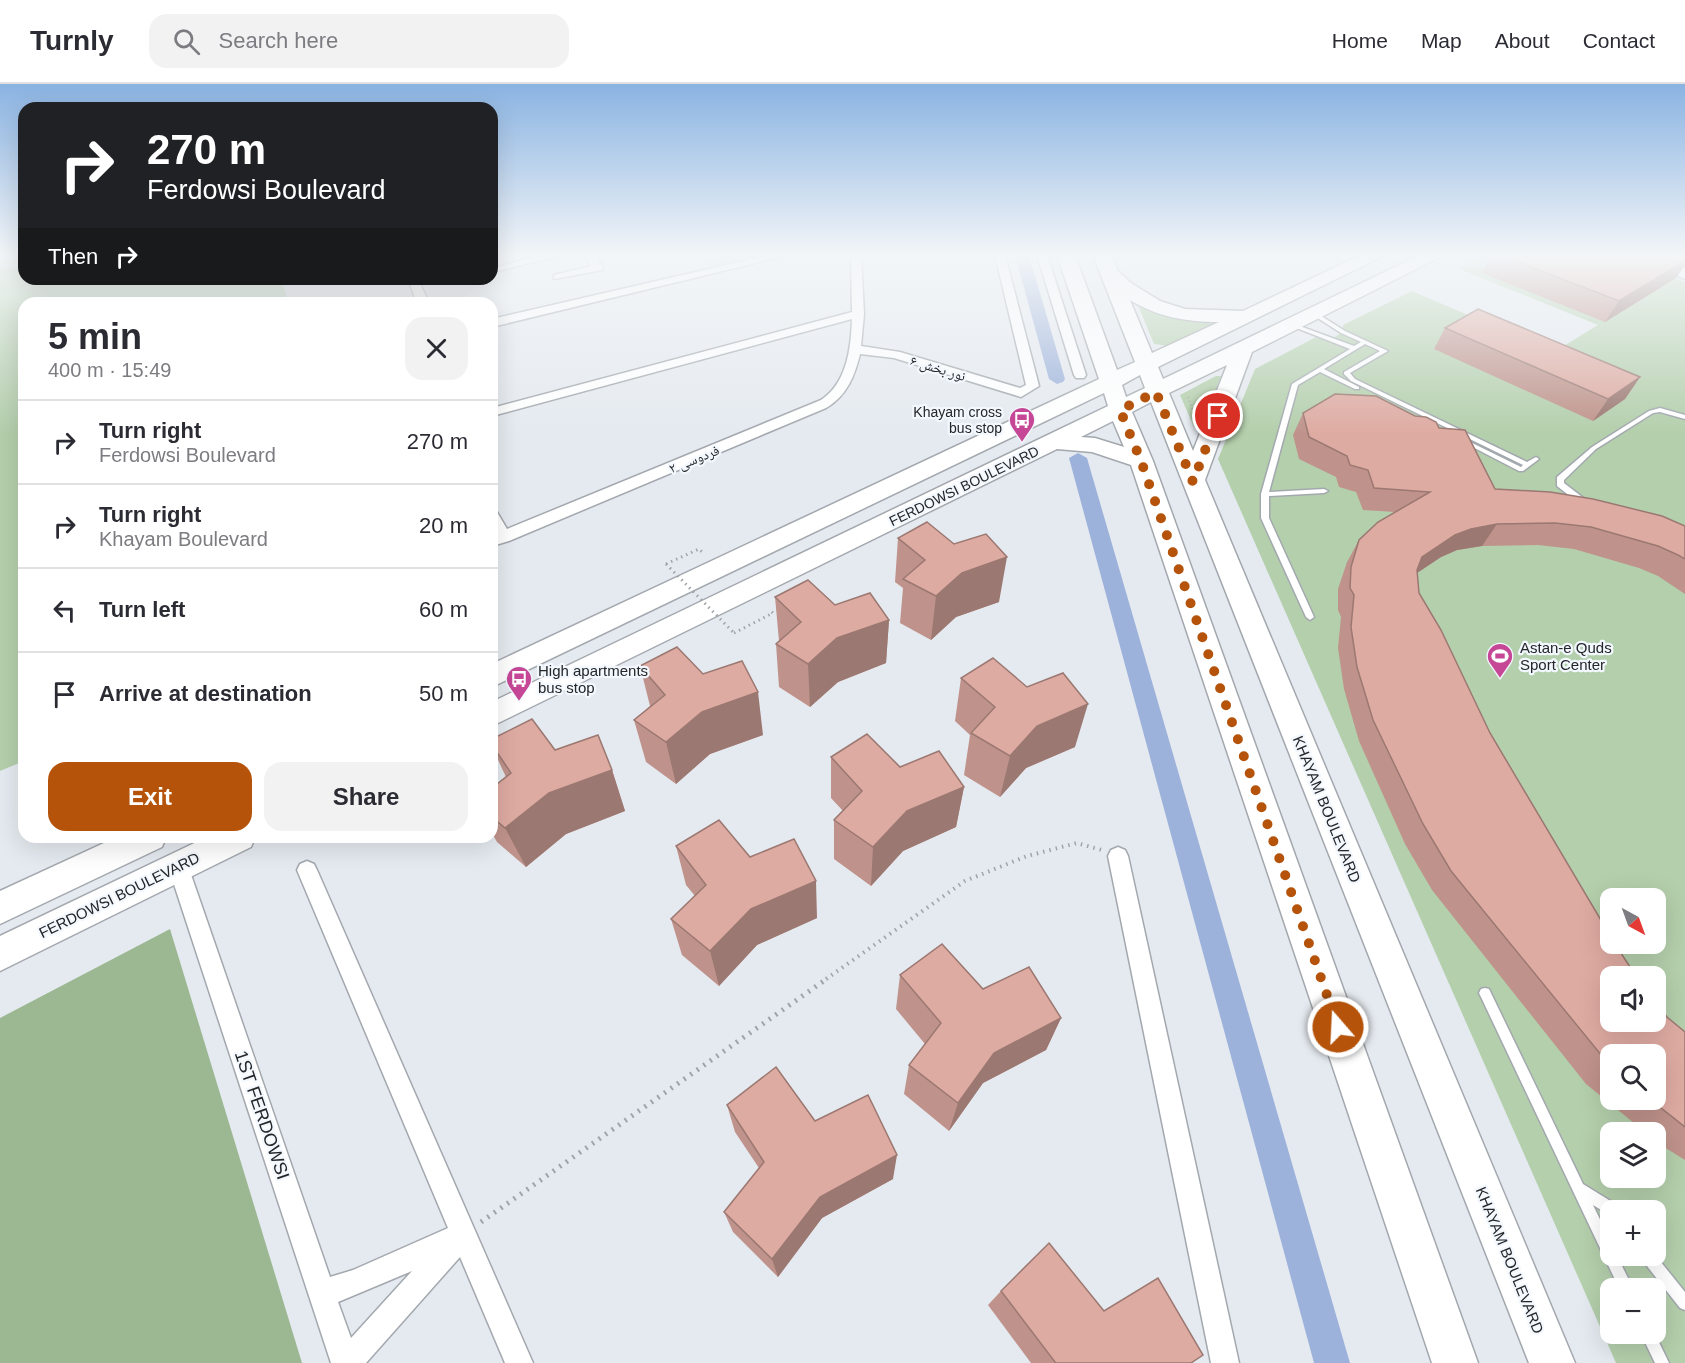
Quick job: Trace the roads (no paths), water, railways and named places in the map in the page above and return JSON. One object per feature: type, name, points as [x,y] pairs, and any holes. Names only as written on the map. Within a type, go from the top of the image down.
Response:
[{"type":"main road","points":[[1087,315],[1141,461],[1455,1363]]},
{"type":"main road","name":"KHAYAM BOULEVARD","points":[[1126,315],[1552,1363]]},
{"type":"main road","points":[[1191,315],[1204,317],[1233,315]]},
{"type":"main road","name":"FERDOWSI BOULEVARD","points":[[498,673],[1151,378],[1252,315]]},
{"type":"main road","name":"FERDOWSI BOULEVARD","points":[[498,712],[1054,442],[1115,395],[1151,378],[1244,350],[1314,315]]},
{"type":"main road","points":[[1193,482],[1244,350]]},
{"type":"main road","points":[[1054,442],[1095,445],[1141,461]]},
{"type":"main road","points":[[0,908],[137,843]]},
{"type":"main road","name":"FERDOWSI BOULEVARD","points":[[0,954],[226,843]]},
{"type":"street","points":[[498,321],[513,315]]},
{"type":"street","points":[[498,410],[855,315]]},
{"type":"street","name":"فردوسی ۲","points":[[498,540],[813,409],[832,398],[849,376],[858,315]]},
{"type":"street","name":"نور بخش ۶","points":[[854,349],[896,355],[1021,393],[1033,386],[1015,315]]},
{"type":"street","points":[[1061,315],[1080,375]]},
{"type":"street","points":[[1118,856],[1225,1363]]},
{"type":"street","name":"1ST FERDOWSI","points":[[178,866],[346,1363]]},
{"type":"street","points":[[307,870],[519,1363]]},
{"type":"street","points":[[322,1293],[355,1283],[463,1234]]},
{"type":"street","points":[[346,1363],[463,1234]]},
{"type":"lane","points":[[1316,315],[1385,351],[1346,373],[1353,380],[1524,467]]},
{"type":"lane","points":[[1292,325],[1354,348]]},
{"type":"lane","points":[[1310,616],[1265,518],[1265,494],[1295,384],[1365,342]]},
{"type":"lane","points":[[1319,369],[1524,467]]},
{"type":"lane","points":[[1596,508],[1564,489],[1560,484],[1560,479],[1594,448],[1651,412],[1660,410],[1685,417]]},
{"type":"lane","points":[[1524,467],[1536,459]]},
{"type":"lane","points":[[1265,494],[1324,491]]},
{"type":"lane","points":[[1485,993],[1621,1278]]},
{"type":"lane","points":[[1578,1188],[1600,1202]]},
{"type":"lane","points":[[1656,1266],[1685,1303]]},
{"type":"lane","points":[[1653,1344],[1662,1363]]},
{"type":"waterway","points":[[1039,315],[1057,379]]},
{"type":"waterway","points":[[1078,458],[1332,1363]]},
{"type":"place","name":"Khayam cross bus stop","points":[[1022,443]]},
{"type":"place","name":"Astan-e Quds Sport Center","points":[[1500,679]]},
{"type":"place","name":"High apartments bus stop","points":[[519,702]]}]
